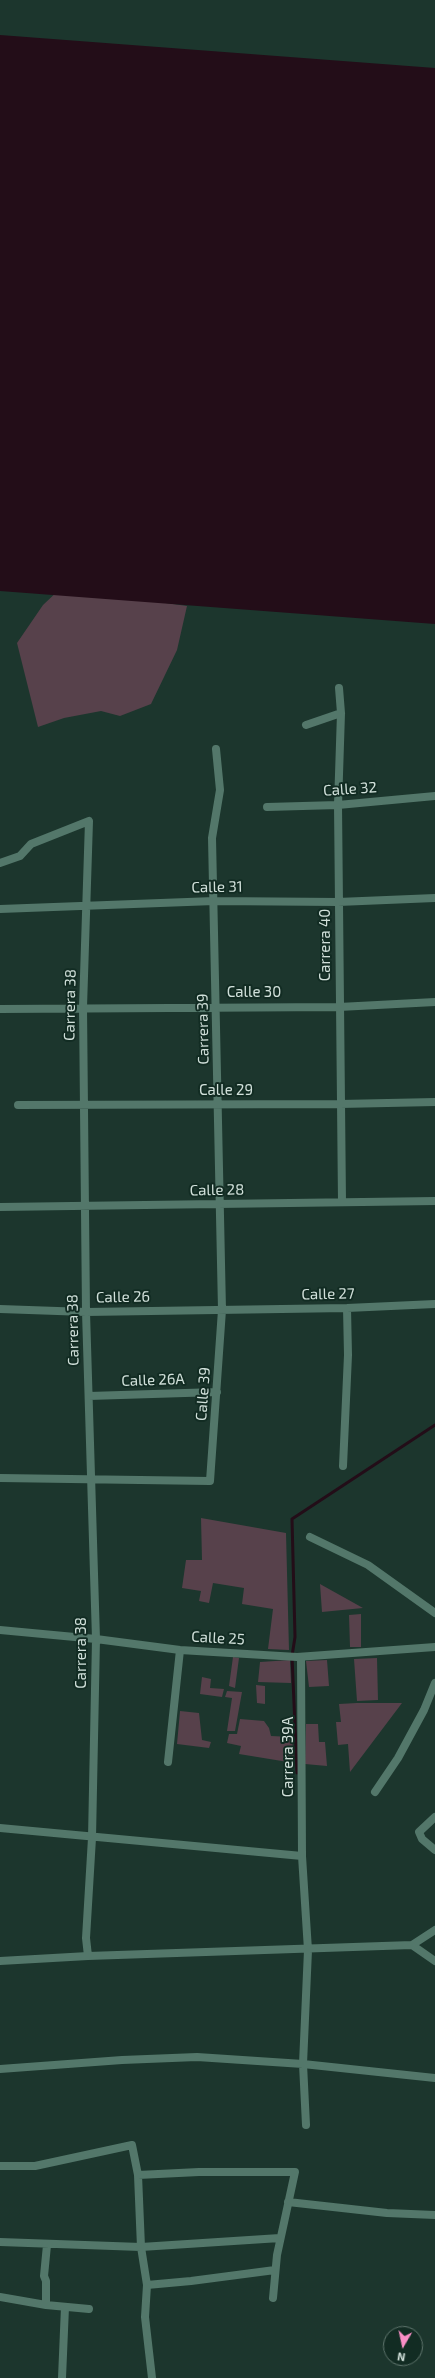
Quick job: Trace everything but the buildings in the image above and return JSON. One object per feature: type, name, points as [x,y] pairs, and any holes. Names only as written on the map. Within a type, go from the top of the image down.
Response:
[{"type":"street","name":"Carrera 40","points":[[339,688],[338,902],[342,1202]]},
{"type":"street","points":[[306,725],[340,713]]},
{"type":"street","name":"Carrera 39","points":[[216,749],[220,790],[212,838],[218,1104],[218,1204],[222,1310]]},
{"type":"street","name":"Calle 32","points":[[267,807],[338,805],[435,796]]},
{"type":"street","name":"Carrera 38","points":[[0,863],[20,856],[31,844],[89,821],[86,868],[88,907],[83,1007],[86,1312],[96,1639],[92,1838],[86,1938],[88,1956]]},
{"type":"street","name":"Calle 31","points":[[0,909],[88,907],[214,901],[338,902],[435,898]]},
{"type":"street","name":"Calle 30","points":[[0,1009],[83,1007],[339,1006],[435,1002]]},
{"type":"street","name":"Calle 29","points":[[18,1105],[340,1104],[435,1102]]},
{"type":"street","name":"Calle 28","points":[[0,1207],[435,1200]]},
{"type":"street","name":"Calle 27","points":[[222,1310],[347,1308],[435,1304]]},
{"type":"street","points":[[343,1466],[348,1355],[347,1308]]},
{"type":"street","name":"Calle 26","points":[[0,1309],[86,1312],[222,1310]]},
{"type":"street","name":"Calle 39","points":[[90,1480],[210,1481],[222,1310]]},
{"type":"street","name":"Calle 26A","points":[[89,1396],[217,1392]]},
{"type":"street","points":[[0,1478],[90,1480]]},
{"type":"street","points":[[310,1537],[368,1565],[435,1613]]},
{"type":"street","name":"Calle 25","points":[[0,1630],[96,1639],[180,1650],[299,1657],[435,1647]]},
{"type":"street","points":[[168,1762],[180,1650]]},
{"type":"street","name":"Carrera 39A","points":[[299,1657],[302,1856],[308,1950],[303,2064],[306,2125]]},
{"type":"street","points":[[375,1792],[398,1758],[424,1710],[435,1683]]},
{"type":"street","points":[[435,1818],[419,1832],[422,1839],[435,1850]]},
{"type":"street","points":[[0,1828],[92,1838],[302,1856]]},
{"type":"street","points":[[0,1961],[88,1956],[308,1950],[412,1945],[435,1930]]},
{"type":"street","points":[[412,1945],[435,1962]]},
{"type":"street","points":[[0,2069],[122,2060],[197,2057],[303,2064],[434,2077]]},
{"type":"street","points":[[0,2166],[36,2166],[132,2145],[138,2175],[141,2247],[147,2285],[146,2317],[152,2378]]},
{"type":"street","points":[[138,2175],[199,2172],[295,2172],[280,2238],[275,2270],[273,2298]]},
{"type":"street","points":[[288,2202],[387,2213],[435,2215]]},
{"type":"street","points":[[0,2242],[47,2245],[141,2247],[280,2238]]},
{"type":"street","points":[[46,2305],[46,2281],[44,2276],[47,2245]]},
{"type":"street","points":[[147,2285],[191,2282],[275,2270]]},
{"type":"street","points":[[0,2297],[46,2305],[89,2309]]},
{"type":"street","points":[[62,2378],[65,2307]]},
{"type":"shaded area","points":[[0,35],[435,68],[435,624],[0,591]]},
{"type":"shaded area","points":[[61,588],[187,606],[177,650],[151,704],[120,716],[101,711],[64,718],[38,727],[17,643],[43,605]]},
{"type":"shaded area","points":[[201,1518],[286,1533],[289,1650],[268,1649],[273,1609],[242,1604],[244,1588],[213,1583],[209,1603],[199,1601],[201,1591],[182,1588],[186,1560],[202,1560]]},
{"type":"shaded area","points":[[320,1584],[363,1608],[322,1612]]},
{"type":"shaded area","points":[[361,1614],[361,1647],[350,1647],[349,1615]]},
{"type":"shaded area","points":[[233,1657],[239,1658],[235,1688],[229,1686]]},
{"type":"shaded area","points":[[377,1658],[378,1700],[357,1701],[354,1659]]},
{"type":"shaded area","points":[[290,1660],[291,1683],[258,1682],[260,1662]]},
{"type":"shaded area","points":[[327,1660],[329,1686],[309,1687],[306,1661]]},
{"type":"shaded area","points":[[202,1677],[211,1679],[210,1688],[224,1689],[222,1697],[200,1694]]},
{"type":"shaded area","points":[[256,1685],[265,1686],[265,1704],[257,1703]]},
{"type":"shaded area","points":[[227,1691],[242,1692],[235,1731],[227,1731],[232,1698],[225,1697]]},
{"type":"shaded area","points":[[402,1703],[350,1772],[348,1744],[338,1745],[336,1722],[341,1722],[339,1704]]},
{"type":"shaded area","points":[[180,1711],[199,1713],[202,1740],[211,1742],[209,1748],[177,1744]]},
{"type":"shaded area","points":[[240,1719],[264,1721],[269,1728],[271,1736],[292,1737],[294,1763],[239,1754],[241,1746],[227,1743],[229,1734],[237,1734]]},
{"type":"shaded area","points":[[306,1724],[318,1724],[319,1742],[325,1742],[327,1766],[305,1764]]},
{"type":"waterway","points":[[297,1773],[292,1656],[295,1637],[292,1519],[435,1425]]}]
